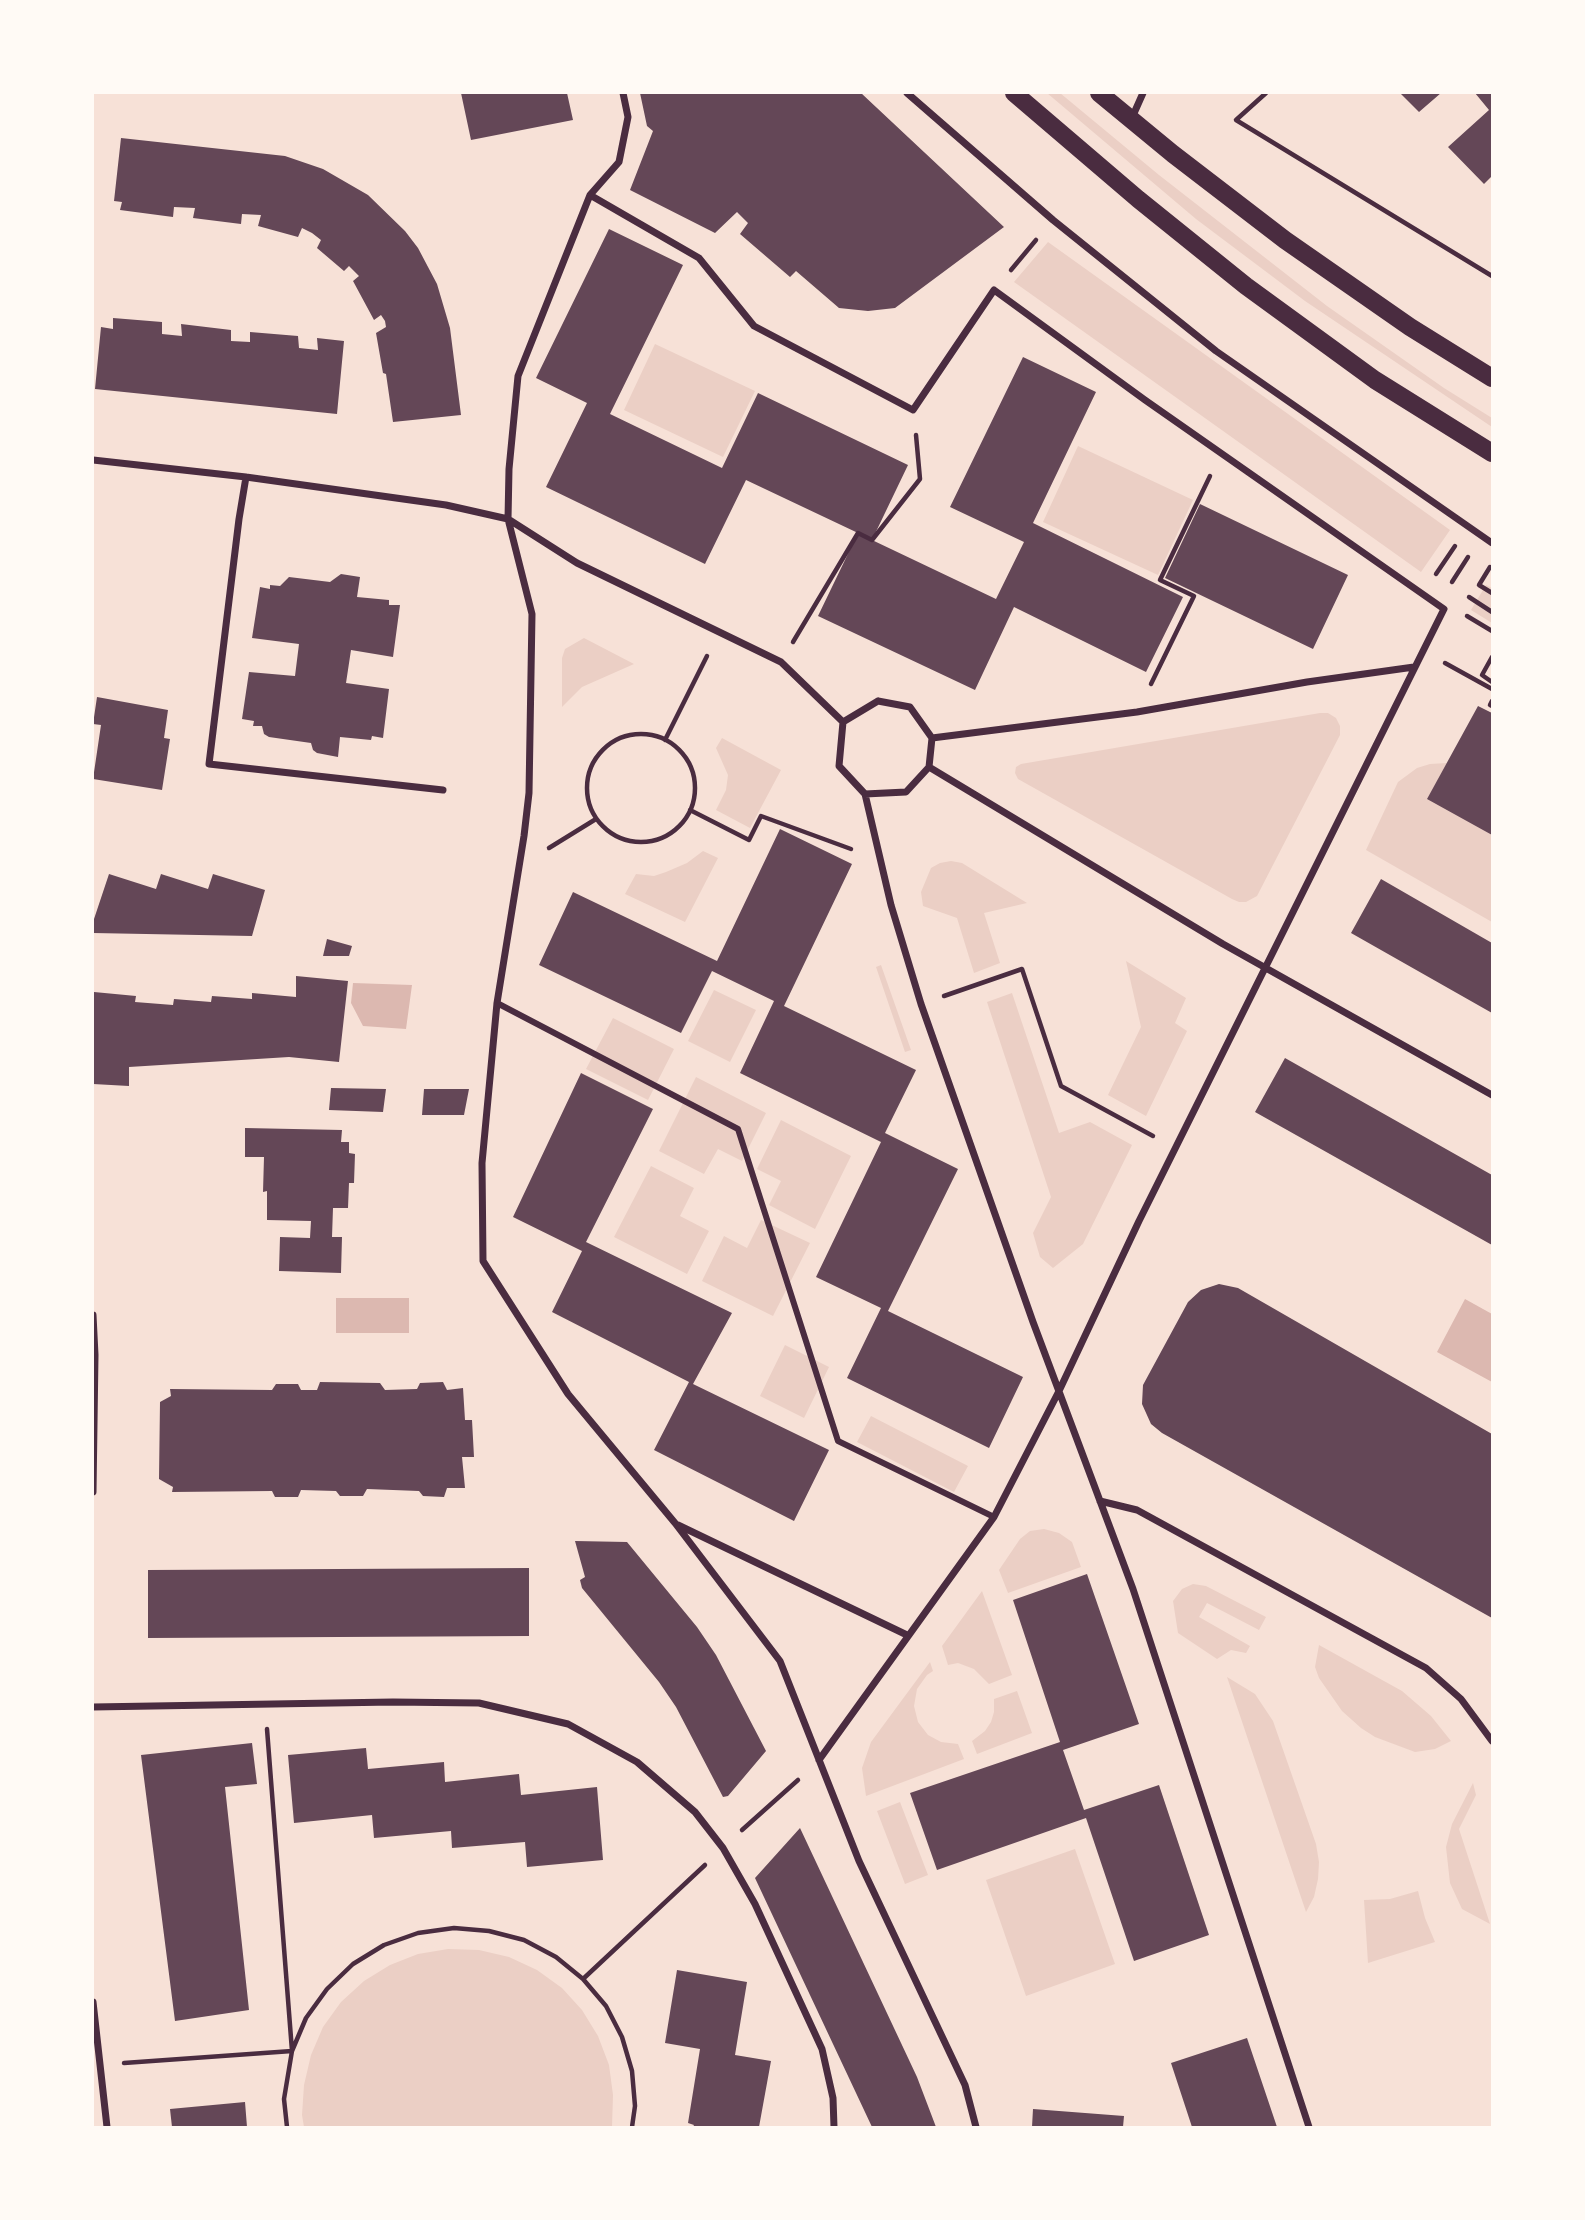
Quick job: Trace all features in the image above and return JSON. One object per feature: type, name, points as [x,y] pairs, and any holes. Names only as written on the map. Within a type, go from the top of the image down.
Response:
[{"type":"main road","points":[[1014,93],[1138,199],[1246,286],[1375,380],[1492,453]]},
{"type":"main road","points":[[1099,93],[1286,240],[1410,327],[1492,378]]},
{"type":"street","points":[[623,93],[628,117],[620,162],[590,195],[518,376],[509,469],[509,519],[532,614],[529,793],[497,1003],[482,1163],[483,1261],[568,1394],[675,1523],[780,1661],[859,1861],[965,2085],[976,2127]]},
{"type":"street","points":[[907,93],[1053,220],[1216,351],[1492,543]]},
{"type":"street","points":[[1130,120],[1143,93]]},
{"type":"street","points":[[590,195],[699,258],[754,326],[914,410],[994,290],[1444,609],[1175,1149],[1059,1391],[994,1517],[819,1760]]},
{"type":"street","points":[[93,460],[246,477],[446,505],[509,519],[578,563],[781,662],[843,722]]},
{"type":"street","points":[[246,477],[209,764],[443,790]]},
{"type":"street","points":[[932,738],[1137,712],[1307,681],[1414,667]]},
{"type":"street","points":[[843,722],[878,701],[909,707],[932,738],[929,767],[906,792],[865,794]]},
{"type":"street","points":[[843,722],[839,766],[865,794],[891,905],[921,1004],[1059,1391],[1133,1588],[1310,2127]]},
{"type":"street","points":[[929,767],[1223,944],[1492,1095]]},
{"type":"street","points":[[497,1003],[738,1129],[838,1441],[994,1517]]},
{"type":"street","points":[[93,1315],[93,1492]]},
{"type":"street","points":[[1100,1501],[1137,1510],[1426,1668],[1461,1699],[1492,1741]]},
{"type":"street","points":[[675,1523],[907,1635]]},
{"type":"street","points":[[93,1707],[479,1703],[568,1724],[637,1762],[695,1812],[723,1848],[755,1904],[822,2049],[833,2098],[834,2127]]},
{"type":"street","points":[[93,2002],[107,2127]]},
{"type":"path","points":[[1265,93],[1236,120],[1492,276]]},
{"type":"path","points":[[994,290],[1053,220]]},
{"type":"path","points":[[781,662],[858,533],[872,540],[920,479],[914,410]]},
{"type":"path","points":[[1137,712],[1194,596],[1160,580],[1221,453]]},
{"type":"path","points":[[1422,595],[1468,527]]},
{"type":"path","points":[[1450,586],[1482,536]]},
{"type":"path","points":[[1492,564],[1479,585],[1492,593]]},
{"type":"path","points":[[1460,592],[1492,612]]},
{"type":"path","points":[[665,740],[719,632]]},
{"type":"path","points":[[1423,651],[1492,689]]},
{"type":"path","points":[[1492,657],[1482,675],[1492,682]]},
{"type":"path","points":[[648,734],[665,740],[679,749],[694,778],[694,795],[690,810],[681,824],[668,835],[653,840],[637,842],[614,835],[596,818],[589,803],[587,785],[591,768],[600,752],[614,741],[631,735],[648,734]]},
{"type":"path","points":[[690,810],[749,840],[761,816],[881,860]]},
{"type":"path","points":[[519,866],[596,818]]},
{"type":"path","points":[[921,1004],[1022,970],[1061,1086],[1175,1149]]},
{"type":"path","points":[[264,1704],[292,2051]]},
{"type":"path","points":[[583,1979],[819,1760]]},
{"type":"path","points":[[287,2127],[284,2099],[292,2051],[306,2018],[327,1989],[354,1964],[384,1945],[418,1933],[454,1928],[489,1931],[524,1940],[556,1957],[583,1979],[606,2006],[622,2038],[632,2071],[635,2106],[632,2127]]},
{"type":"path","points":[[100,2065],[292,2051]]},
{"type":"shaded area","points":[[1047,93],[1060,93],[1159,175],[1327,306],[1444,388],[1492,418],[1492,427],[1305,301],[1196,219]]},
{"type":"shaded area","points":[[1048,242],[1450,530],[1421,572],[1014,282]]},
{"type":"shaded area","points":[[655,344],[755,391],[723,457],[624,410]]},
{"type":"shaded area","points":[[1078,446],[1193,500],[1158,575],[1043,522]]},
{"type":"shaded area","points":[[1486,585],[1492,588],[1492,623],[1471,610]]},
{"type":"shaded area","points":[[584,638],[634,664],[582,687],[562,707],[562,658],[565,649]]},
{"type":"shaded area","points":[[1328,713],[1336,718],[1340,735],[1257,896],[1246,902],[1232,899],[1018,779],[1015,773],[1016,767],[1021,764]]},
{"type":"shaded area","points":[[722,738],[781,770],[750,828],[716,810],[726,790],[728,775],[716,748]]},
{"type":"shaded area","points":[[1447,763],[1428,798],[1492,835],[1492,922],[1366,850],[1398,782],[1417,768]]},
{"type":"shaded area","points":[[703,851],[718,858],[685,922],[625,894],[636,874],[654,876],[666,872],[687,863]]},
{"type":"shaded area","points":[[951,861],[962,863],[1027,903],[984,913],[1000,963],[974,973],[957,918],[923,906],[921,892],[931,868]]},
{"type":"shaded area","points":[[1126,961],[1186,998],[1175,1023],[1187,1031],[1146,1116],[1108,1095],[1141,1027]]},
{"type":"shaded area","points":[[881,965],[911,1050],[905,1052],[876,967]]},
{"type":"shaded area","points":[[353,983],[412,985],[406,1029],[363,1026],[351,1003]]},
{"type":"shaded area","points":[[714,990],[756,1010],[730,1062],[688,1041]]},
{"type":"shaded area","points":[[1012,993],[1059,1133],[1090,1122],[1132,1145],[1083,1244],[1053,1268],[1040,1257],[1033,1233],[1051,1197],[987,1002]]},
{"type":"shaded area","points":[[613,1018],[674,1049],[648,1100],[586,1069]]},
{"type":"shaded area","points":[[696,1077],[766,1113],[742,1161],[718,1149],[704,1174],[659,1151]]},
{"type":"shaded area","points":[[781,1120],[851,1156],[815,1229],[769,1205],[781,1181],[757,1169]]},
{"type":"shaded area","points":[[651,1166],[694,1188],[680,1216],[709,1231],[687,1274],[614,1237]]},
{"type":"shaded area","points":[[761,1220],[810,1243],[773,1316],[702,1281],[724,1236],[747,1248]]},
{"type":"shaded area","points":[[336,1298],[409,1298],[409,1333],[336,1333]]},
{"type":"shaded area","points":[[1465,1299],[1492,1314],[1492,1382],[1437,1352]]},
{"type":"shaded area","points":[[785,1345],[829,1367],[804,1418],[760,1396]]},
{"type":"shaded area","points":[[871,1416],[968,1466],[954,1492],[857,1442]]},
{"type":"shaded area","points":[[1044,1529],[1059,1533],[1072,1542],[1081,1567],[1008,1593],[999,1570],[1020,1539],[1030,1531]]},
{"type":"shaded area","points":[[1193,1584],[1206,1586],[1266,1617],[1259,1630],[1207,1603],[1199,1617],[1250,1646],[1246,1653],[1231,1650],[1217,1659],[1178,1633],[1173,1601],[1182,1589]]},
{"type":"shaded area","points":[[982,1591],[1012,1675],[989,1684],[974,1669],[958,1663],[948,1665],[942,1646]]},
{"type":"shaded area","points":[[1319,1645],[1402,1691],[1431,1716],[1451,1741],[1435,1749],[1415,1752],[1375,1737],[1361,1728],[1342,1711],[1319,1678],[1315,1667]]},
{"type":"shaded area","points":[[930,1662],[933,1671],[917,1689],[914,1706],[918,1722],[928,1735],[941,1742],[958,1744],[964,1759],[866,1796],[862,1768],[871,1742]]},
{"type":"shaded area","points":[[1227,1677],[1255,1694],[1273,1721],[1316,1844],[1318,1879],[1314,1897],[1306,1912]]},
{"type":"shaded area","points":[[1017,1691],[1032,1733],[977,1754],[972,1741],[985,1731],[991,1722],[994,1699]]},
{"type":"shaded area","points":[[1473,1783],[1476,1795],[1459,1829],[1490,1924],[1462,1909],[1450,1883],[1446,1847],[1452,1824]]},
{"type":"shaded area","points":[[900,1802],[928,1875],[905,1884],[877,1811]]},
{"type":"shaded area","points":[[1075,1849],[1115,1964],[1026,1996],[986,1880]]},
{"type":"shaded area","points":[[1418,1891],[1435,1942],[1368,1963],[1364,1900],[1390,1899]]},
{"type":"shaded area","points":[[448,1949],[479,1950],[509,1957],[537,1970],[562,1988],[582,2010],[598,2036],[609,2065],[613,2095],[612,2127],[304,2127],[304,2085],[311,2055],[323,2027],[341,2002],[364,1981],[390,1965],[418,1954]]},
{"type":"building","points":[[461,93],[567,93],[573,120],[471,140]]},
{"type":"building","points":[[640,93],[861,93],[1004,227],[895,308],[868,311],[839,308],[796,271],[790,277],[740,234],[748,223],[737,212],[715,233],[630,190],[653,131],[647,126]]},
{"type":"building","points":[[1400,93],[1441,93],[1419,112]]},
{"type":"building","points":[[1475,93],[1492,93],[1492,176],[1484,184],[1448,147],[1489,110]]},
{"type":"building","points":[[121,138],[285,156],[323,169],[368,195],[405,231],[418,248],[437,284],[450,328],[461,415],[393,422],[386,374],[383,373],[376,333],[386,327],[385,321],[381,315],[374,320],[353,281],[359,276],[349,266],[344,271],[317,248],[321,240],[312,233],[302,228],[298,237],[258,226],[261,215],[242,214],[241,224],[193,218],[195,208],[174,207],[173,217],[120,210],[122,202],[114,201]]},
{"type":"building","points":[[609,229],[683,265],[610,414],[722,468],[758,393],[908,465],[872,540],[996,599],[1024,542],[950,507],[1023,357],[1096,392],[1033,523],[1183,597],[1146,672],[1014,607],[975,690],[818,616],[858,533],[746,480],[705,564],[546,487],[587,403],[536,378]]},
{"type":"building","points":[[113,318],[162,322],[162,334],[182,336],[181,324],[231,330],[231,341],[250,342],[250,332],[298,336],[299,348],[318,350],[317,338],[344,341],[337,414],[95,389],[101,327],[113,329]]},
{"type":"building","points":[[1200,504],[1348,575],[1313,649],[1165,578]]},
{"type":"building","points":[[341,574],[360,577],[357,597],[389,600],[389,605],[400,605],[393,657],[351,650],[346,683],[389,689],[383,738],[372,736],[371,740],[340,737],[338,757],[317,753],[311,743],[269,737],[264,734],[262,726],[253,726],[254,721],[242,719],[249,672],[295,676],[299,644],[252,638],[260,587],[270,589],[270,585],[280,586],[289,577],[330,582]]},
{"type":"building","points":[[97,697],[168,710],[164,738],[170,739],[162,790],[93,779],[101,725],[93,724]]},
{"type":"building","points":[[1478,706],[1492,713],[1492,835],[1427,799]]},
{"type":"building","points":[[780,829],[852,864],[784,1006],[916,1070],[885,1133],[958,1169],[888,1311],[1023,1377],[989,1448],[847,1378],[881,1308],[816,1277],[881,1142],[740,1073],[774,1001],[712,971],[681,1033],[539,965],[573,892],[717,961]]},
{"type":"building","points":[[109,874],[156,889],[161,874],[208,889],[213,874],[265,890],[252,936],[93,933],[93,922]]},
{"type":"building","points":[[1381,879],[1492,943],[1492,1013],[1351,933]]},
{"type":"building","points":[[327,939],[352,946],[349,956],[323,956]]},
{"type":"building","points":[[296,976],[348,981],[339,1062],[289,1057],[129,1067],[129,1086],[93,1084],[94,992],[136,996],[135,1002],[173,1005],[174,999],[211,1002],[212,996],[252,999],[252,993],[296,997]]},
{"type":"building","points":[[1285,1058],[1492,1175],[1492,1245],[1255,1112]]},
{"type":"building","points":[[581,1073],[653,1109],[586,1242],[732,1313],[693,1384],[829,1450],[794,1521],[654,1450],[689,1382],[552,1312],[582,1251],[513,1217]]},
{"type":"building","points":[[331,1088],[386,1089],[383,1112],[329,1110]]},
{"type":"building","points":[[424,1089],[469,1089],[464,1115],[422,1115]]},
{"type":"building","points":[[245,1128],[342,1130],[341,1142],[349,1142],[349,1153],[355,1154],[354,1183],[349,1183],[348,1208],[333,1208],[332,1237],[342,1237],[341,1273],[279,1271],[280,1237],[310,1238],[311,1221],[267,1220],[267,1191],[263,1192],[264,1157],[245,1157]]},
{"type":"building","points":[[1219,1284],[1238,1288],[1492,1434],[1492,1618],[1162,1433],[1151,1424],[1142,1404],[1143,1385],[1188,1302],[1201,1290]]},
{"type":"building","points":[[320,1382],[380,1383],[385,1390],[417,1389],[420,1383],[443,1382],[447,1390],[463,1388],[465,1420],[472,1420],[474,1457],[462,1457],[465,1488],[447,1488],[444,1497],[423,1496],[419,1491],[367,1489],[363,1496],[340,1496],[336,1491],[301,1490],[298,1497],[275,1497],[272,1491],[172,1492],[173,1487],[159,1479],[160,1402],[171,1396],[170,1389],[272,1390],[276,1384],[298,1384],[301,1390],[317,1390]]},
{"type":"building","points":[[575,1541],[627,1542],[697,1627],[716,1655],[766,1751],[728,1796],[723,1797],[676,1707],[659,1682],[582,1588],[580,1580],[585,1577]]},
{"type":"building","points":[[529,1568],[529,1636],[148,1638],[148,1570]]},
{"type":"building","points":[[1087,1574],[1139,1724],[1063,1750],[1084,1810],[1159,1785],[1209,1935],[1134,1961],[1086,1818],[937,1870],[910,1793],[1060,1742],[1013,1600]]},
{"type":"building","points":[[252,1743],[257,1784],[225,1787],[249,2010],[175,2021],[141,1755]]},
{"type":"building","points":[[366,1748],[368,1769],[444,1762],[445,1782],[519,1774],[521,1795],[597,1787],[603,1860],[527,1867],[525,1842],[452,1848],[451,1831],[374,1838],[372,1815],[294,1823],[288,1755]]},
{"type":"building","points":[[800,1828],[917,2077],[936,2127],[872,2127],[755,1878]]},
{"type":"building","points":[[677,1970],[747,1982],[735,2055],[771,2061],[759,2127],[693,2127],[694,2125],[688,2123],[700,2049],[665,2043]]},
{"type":"building","points":[[1247,2038],[1277,2127],[1192,2127],[1171,2063]]},
{"type":"building","points":[[245,2102],[247,2127],[172,2127],[170,2109]]},
{"type":"building","points":[[1033,2109],[1124,2116],[1123,2127],[1032,2127]]}]
